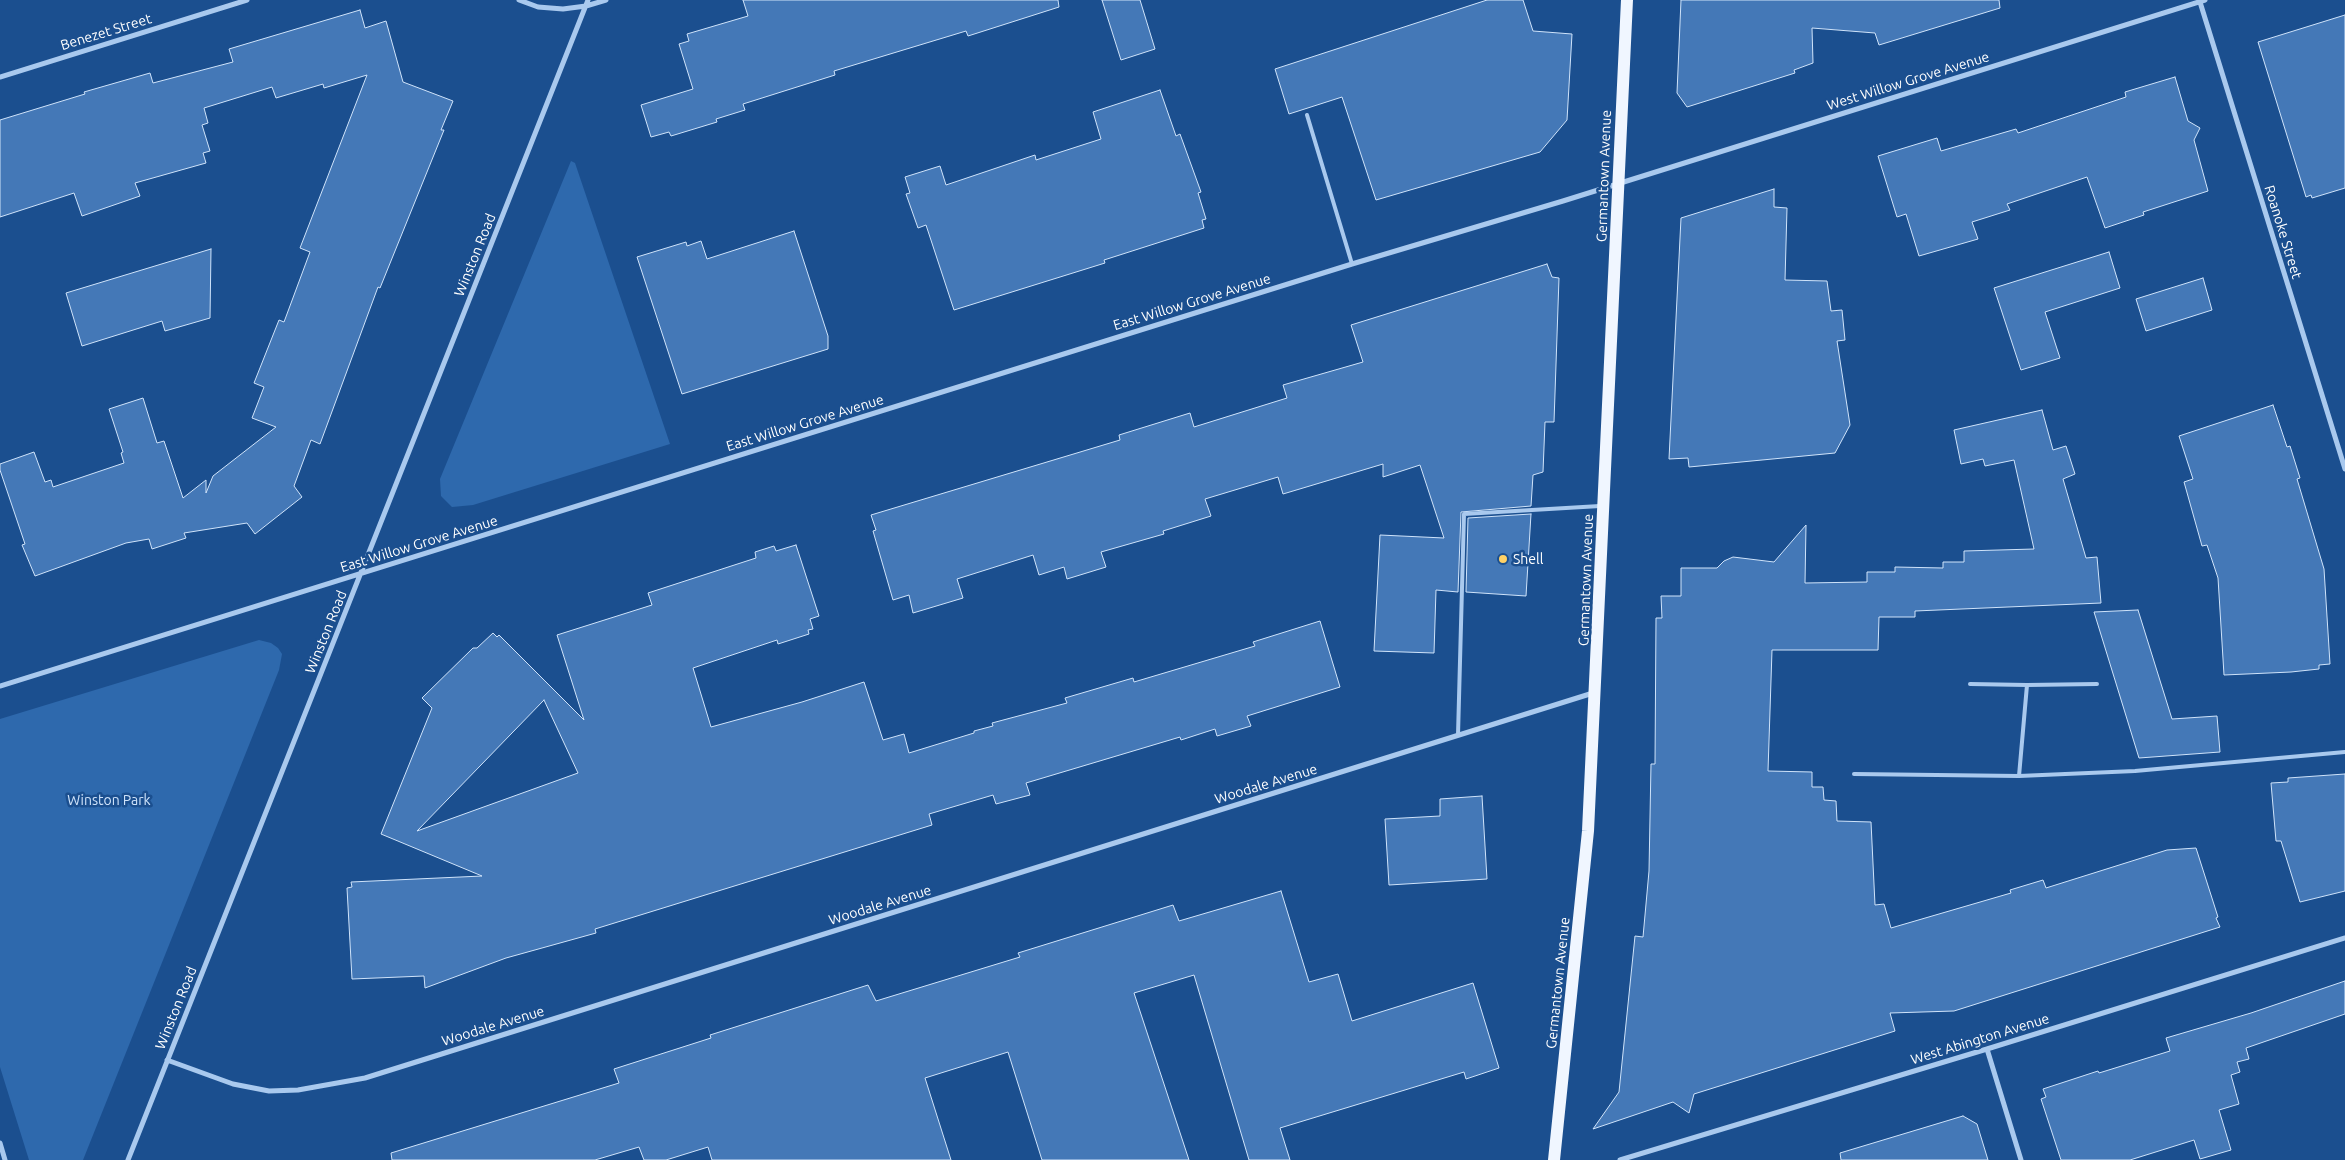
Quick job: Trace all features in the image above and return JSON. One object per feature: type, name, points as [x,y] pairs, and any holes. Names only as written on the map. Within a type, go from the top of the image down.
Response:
[{"type":"main road","name":"Germantown Avenue","points":[[1554,1160],[1588,832],[1627,0]]},
{"type":"street","name":"Benezet Street","points":[[0,77],[247,0]]},
{"type":"street","points":[[519,0],[538,7],[563,9],[586,6],[606,0]]},
{"type":"street","name":"Winston Road","points":[[128,1160],[588,0]]},
{"type":"street","name":"West Willow Grove Avenue","points":[[1618,183],[2202,1]]},
{"type":"street","name":"Roanoke Street","points":[[2202,1],[2343,455],[2345,469]]},
{"type":"street","name":"East Willow Grove Avenue","points":[[0,686],[1352,264],[1618,183]]},
{"type":"street","name":"Woodale Avenue","points":[[167,1060],[233,1084],[268,1091],[307,1089],[365,1078],[1596,692]]},
{"type":"street","name":"West Abington Avenue","points":[[1620,1160],[2345,938]]},
{"type":"street","points":[[1987,1049],[2021,1160]]},
{"type":"street","points":[[0,1143],[6,1160]]},
{"type":"lane","points":[[1307,115],[1352,264]]},
{"type":"lane","points":[[1458,735],[1464,514],[1604,506]]},
{"type":"lane","points":[[1970,684],[2097,684]]},
{"type":"lane","points":[[2019,776],[2027,685]]},
{"type":"lane","points":[[1854,774],[2019,776],[2135,771],[2345,752]]},
{"type":"green space","points":[[571,161],[575,163],[670,444],[473,505],[452,507],[441,496],[440,479]]},
{"type":"green space","name":"Winston Park","points":[[259,640],[271,643],[282,654],[279,670],[83,1160],[29,1160],[0,1067],[0,719]]},
{"type":"building","points":[[743,0],[1058,0],[1059,7],[968,36],[966,31],[834,71],[835,75],[743,104],[745,110],[716,119],[717,122],[671,136],[669,132],[651,137],[641,105],[693,89],[679,44],[689,41],[687,34],[748,16]]},
{"type":"building","points":[[1102,0],[1140,0],[1155,49],[1121,60]]},
{"type":"building","points":[[1487,0],[1523,0],[1533,31],[1572,34],[1567,120],[1540,152],[1376,200],[1342,97],[1289,114],[1275,69]]},
{"type":"building","points":[[1681,0],[1999,0],[2000,8],[1879,45],[1875,33],[1812,28],[1813,63],[1794,70],[1795,73],[1687,107],[1677,93]]},
{"type":"building","points":[[360,10],[365,28],[386,21],[403,82],[453,101],[441,130],[444,130],[380,288],[378,287],[320,444],[311,440],[294,486],[302,497],[255,534],[247,523],[184,533],[186,538],[152,549],[149,539],[126,543],[35,576],[22,545],[25,544],[0,470],[0,464],[34,452],[45,482],[51,480],[53,487],[124,463],[121,453],[123,452],[109,409],[143,398],[157,443],[164,441],[183,498],[206,480],[206,493],[213,476],[276,427],[252,418],[264,387],[254,383],[279,320],[284,322],[310,252],[300,248],[367,75],[324,88],[323,84],[276,98],[272,87],[204,108],[208,123],[202,125],[210,151],[203,153],[206,163],[135,183],[140,196],[82,216],[74,193],[0,217],[0,120],[85,94],[84,92],[150,73],[153,83],[233,62],[229,49]]},
{"type":"building","points":[[2345,15],[2345,188],[2312,198],[2311,195],[2306,197],[2258,42]]},
{"type":"building","points":[[2175,77],[2188,121],[2200,128],[2194,140],[2208,191],[2143,212],[2144,215],[2105,228],[2087,177],[2007,204],[2010,210],[1972,222],[1978,239],[1919,256],[1906,214],[1897,217],[1878,156],[1937,138],[1941,151],[2016,129],[2018,133],[2126,97],[2125,92]]},
{"type":"building","points":[[1160,90],[1176,136],[1180,134],[1201,192],[1198,193],[1206,219],[1202,220],[1204,228],[1104,260],[1105,263],[954,310],[926,225],[918,228],[906,194],[910,193],[905,177],[940,166],[946,185],[1035,155],[1036,160],[1101,139],[1093,112]]},
{"type":"building","points":[[1774,189],[1774,207],[1787,208],[1785,280],[1827,281],[1831,311],[1842,310],[1845,340],[1837,341],[1850,425],[1835,453],[1689,467],[1688,458],[1669,459],[1681,218]]},
{"type":"building","points":[[794,231],[828,336],[828,349],[682,394],[637,257],[686,242],[687,246],[701,241],[707,259]]},
{"type":"building","points":[[211,249],[210,318],[165,331],[162,321],[82,346],[66,293]]},
{"type":"building","points":[[2109,252],[2120,288],[2045,312],[2060,358],[2021,370],[1994,288]]},
{"type":"building","points":[[1547,264],[1552,277],[1559,278],[1554,422],[1545,422],[1543,472],[1533,475],[1531,506],[1461,512],[1458,592],[1436,590],[1434,653],[1374,651],[1380,535],[1444,538],[1420,465],[1383,477],[1383,464],[1283,494],[1278,477],[1205,499],[1211,516],[1163,531],[1164,534],[1101,552],[1106,567],[1067,579],[1064,567],[1039,575],[1033,555],[957,579],[963,598],[913,613],[909,595],[893,600],[873,531],[876,530],[871,515],[1120,440],[1119,435],[1190,413],[1194,427],[1287,398],[1283,385],[1363,362],[1351,325]]},
{"type":"building","points":[[2203,278],[2212,310],[2146,331],[2136,299]]},
{"type":"building","points":[[2273,405],[2287,447],[2290,446],[2300,478],[2297,479],[2324,569],[2330,664],[2319,665],[2319,669],[2291,672],[2224,675],[2218,578],[2207,545],[2202,546],[2184,482],[2193,479],[2179,436]]},
{"type":"building","points":[[2042,410],[2053,450],[2066,446],[2075,474],[2063,479],[2086,558],[2097,557],[2101,603],[1915,611],[1915,617],[1879,617],[1878,650],[1772,650],[1768,771],[1812,772],[1812,787],[1823,787],[1824,800],[1836,801],[1837,821],[1871,822],[1875,905],[1884,904],[1891,928],[2011,893],[2010,890],[2043,880],[2046,888],[2167,850],[2196,848],[2220,927],[1954,1011],[1890,1013],[1895,1031],[1694,1094],[1689,1113],[1673,1102],[1593,1129],[1619,1092],[1635,936],[1643,937],[1649,871],[1651,764],[1655,764],[1656,618],[1662,618],[1661,596],[1681,596],[1681,568],[1717,568],[1724,561],[1733,557],[1774,562],[1806,525],[1805,583],[1867,582],[1867,572],[1895,572],[1895,567],[1943,568],[1943,562],[1964,562],[1964,551],[2034,549],[2014,460],[1985,466],[1983,459],[1961,464],[1954,430]]},
{"type":"building","name":"Shell","points":[[1531,514],[1526,596],[1466,592],[1468,518]]},
{"type":"building","points":[[796,545],[819,616],[810,619],[813,629],[808,630],[809,634],[778,644],[777,640],[693,668],[711,727],[802,702],[864,682],[883,740],[904,734],[909,753],[974,733],[974,731],[993,726],[992,723],[1067,703],[1065,698],[1133,678],[1134,682],[1255,646],[1253,642],[1320,621],[1340,687],[1247,716],[1251,726],[1217,736],[1215,729],[1181,740],[1180,737],[1026,783],[1030,795],[996,804],[993,795],[929,814],[932,825],[595,929],[596,933],[506,958],[425,988],[424,976],[352,979],[347,888],[352,887],[351,882],[482,876],[381,834],[432,708],[422,698],[473,648],[477,648],[493,633],[497,637],[499,635],[584,720],[557,635],[652,605],[648,593],[756,558],[755,552],[774,546],[776,551]],"holes":[[[544,700],[578,773],[417,831]]]},
{"type":"building","points":[[2138,610],[2172,719],[2217,716],[2220,752],[2139,758],[2094,612]]},
{"type":"building","points":[[2345,774],[2345,891],[2300,902],[2281,841],[2276,841],[2271,783],[2288,782],[2288,778]]},
{"type":"building","points":[[1482,796],[1487,879],[1389,885],[1385,819],[1440,816],[1440,799]]},
{"type":"building","points":[[1281,891],[1309,982],[1338,974],[1352,1021],[1473,983],[1499,1068],[1466,1079],[1464,1072],[1280,1128],[1290,1160],[1249,1160],[1194,975],[1134,993],[1189,1160],[1042,1160],[1008,1052],[925,1078],[951,1160],[712,1160],[708,1147],[666,1160],[644,1160],[639,1147],[595,1160],[392,1160],[391,1153],[619,1083],[614,1069],[711,1038],[710,1035],[868,985],[876,1001],[1020,957],[1018,953],[1173,905],[1179,921]]},
{"type":"building","points":[[2345,981],[2345,1014],[2246,1048],[2249,1059],[2237,1062],[2240,1072],[2231,1075],[2239,1104],[2219,1110],[2231,1150],[2200,1159],[2194,1140],[2130,1160],[2061,1160],[2041,1099],[2046,1097],[2043,1089],[2170,1051],[2166,1038],[2251,1013]]},
{"type":"building","points":[[1963,1116],[1977,1124],[1988,1160],[1841,1160],[1840,1153]]},
{"type":"place","name":"Shell","points":[[1503,559]]}]
